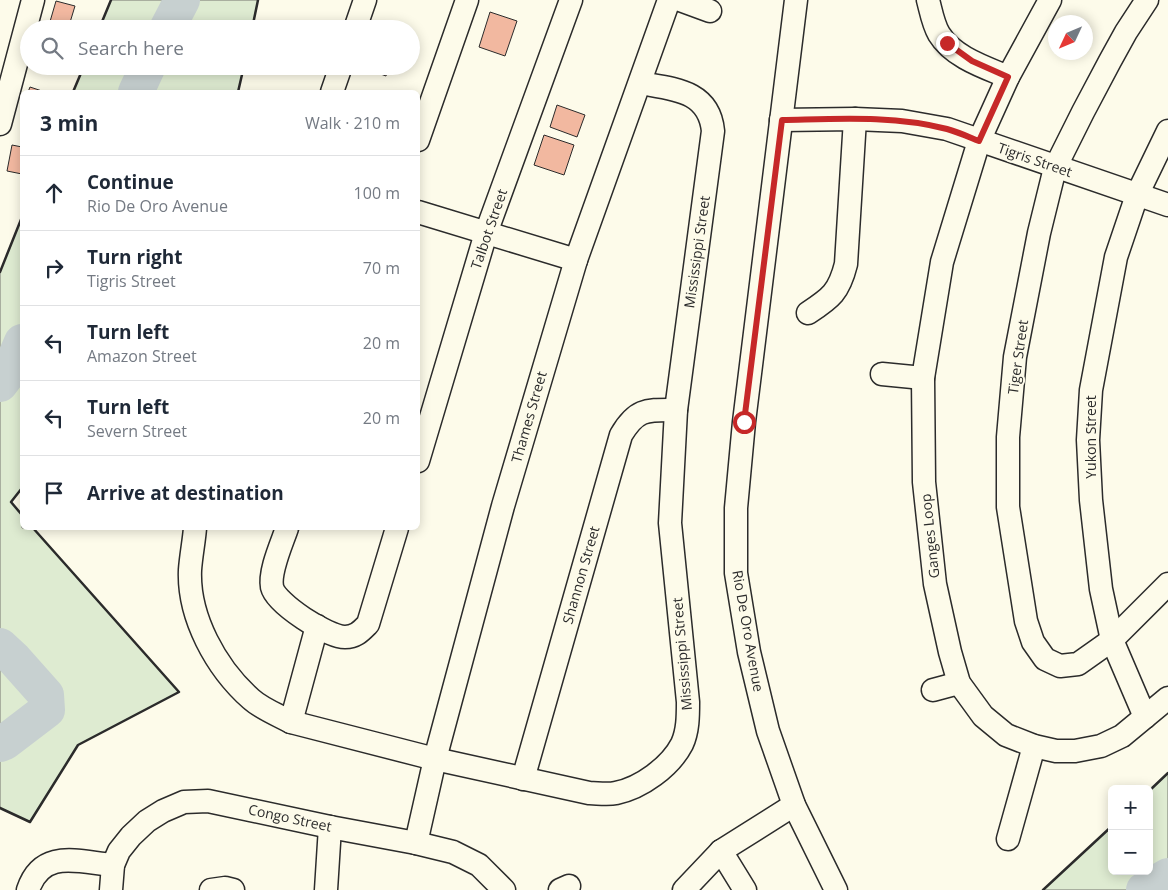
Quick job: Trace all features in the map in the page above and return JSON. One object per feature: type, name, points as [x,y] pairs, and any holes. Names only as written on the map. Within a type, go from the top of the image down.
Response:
[{"type":"street","points":[[28,20],[33,0]]},
{"type":"street","points":[[358,20],[365,0]]},
{"type":"street","points":[[420,134],[467,0]]},
{"type":"street","name":"Talbot Street","points":[[420,454],[486,233],[571,0]]},
{"type":"street","name":"Thames Street","points":[[416,843],[436,759],[503,506],[576,260],[669,0]]},
{"type":"street","points":[[680,0],[710,11]]},
{"type":"street","name":"Rio De Oro Avenue","points":[[796,0],[743,432],[736,508],[736,573],[749,652],[768,731],[794,805],[836,890]]},
{"type":"street","points":[[946,0],[931,10],[938,33],[947,43],[972,61],[1008,77]]},
{"type":"street","name":"Ganges Loop","points":[[1050,0],[1008,77],[979,141],[942,262],[923,378],[924,482],[935,584],[950,652],[960,683],[983,716],[1006,735],[1034,746],[1056,751],[1075,751],[1101,746],[1122,736],[1168,698]]},
{"type":"street","name":"Tiger Street","points":[[1112,640],[1078,664],[1060,666],[1045,659],[1033,642],[1026,620],[1008,507],[1008,436],[1015,357],[1039,234],[1056,168],[1105,70],[1126,32],[1147,0]]},
{"type":"street","points":[[0,124],[20,49]]},
{"type":"street","points":[[333,90],[338,75]]},
{"type":"street","name":"Mississippi Street","points":[[195,530],[190,571],[194,610],[206,642],[230,676],[251,699],[291,722],[436,759],[589,794],[614,793],[635,787],[658,771],[672,758],[682,743],[688,723],[688,702],[670,523],[676,410],[713,131],[712,118],[704,105],[692,96],[670,88],[640,83]]},
{"type":"street","points":[[808,313],[835,292],[842,280],[846,264],[855,119]]},
{"type":"street","name":"Tigris Street","points":[[782,120],[855,119],[902,121],[947,129],[1168,205]]},
{"type":"street","name":"Yukon Street","points":[[1145,717],[1112,640],[1101,589],[1091,500],[1088,440],[1091,390],[1116,257],[1138,195],[1168,131]]},
{"type":"street","points":[[420,213],[576,260]]},
{"type":"street","points":[[882,374],[923,378]]},
{"type":"street","name":"Shannon Street","points":[[523,778],[621,435],[627,424],[635,416],[646,411],[676,410]]},
{"type":"street","points":[[286,530],[272,575],[272,587],[278,598],[287,607],[317,626],[345,638],[357,635],[368,624],[396,530]]},
{"type":"street","points":[[1112,640],[1168,584]]},
{"type":"street","points":[[291,722],[317,626]]},
{"type":"street","points":[[934,690],[960,683]]},
{"type":"street","points":[[1008,840],[1034,746]]},
{"type":"street","name":"Congo Street","points":[[111,890],[113,865],[119,851],[147,821],[163,811],[184,802],[208,801],[453,852],[479,864],[504,890]]},
{"type":"street","points":[[684,890],[721,851],[794,805]]},
{"type":"street","points":[[326,890],[330,827]]},
{"type":"street","points":[[721,851],[745,890]]},
{"type":"street","points":[[28,890],[39,869],[49,863],[65,861],[113,865]]},
{"type":"street","points":[[211,890],[225,888],[233,890]]},
{"type":"green space","points":[[111,0],[258,0],[254,20],[103,20]]},
{"type":"green space","points":[[80,75],[242,75],[238,90],[74,90]]},
{"type":"green space","points":[[20,222],[20,491],[11,502],[20,513],[20,530],[35,530],[179,692],[78,745],[30,822],[0,808],[0,272]]},
{"type":"green space","points":[[1168,773],[1168,890],[1043,890],[1108,830],[1108,875],[1153,875],[1153,787]]},
{"type":"building","points":[[56,1],[75,6],[71,20],[50,20]]},
{"type":"building","points":[[490,12],[517,21],[505,56],[479,47]]},
{"type":"building","points":[[557,105],[585,115],[577,137],[550,127]]},
{"type":"building","points":[[544,135],[574,145],[564,175],[534,165]]},
{"type":"building","points":[[12,145],[20,147],[20,174],[7,171]]},
{"type":"waterway","points":[[172,20],[182,0]]},
{"type":"waterway","points":[[137,90],[144,75]]},
{"type":"waterway","points":[[0,384],[9,372],[20,347]]},
{"type":"waterway","points":[[0,646],[46,695],[47,710],[0,744]]},
{"type":"waterway","points":[[1144,890],[1168,876]]},
{"type":"wall","points":[[103,20],[111,0]]},
{"type":"wall","points":[[254,20],[258,0]]},
{"type":"wall","points":[[74,90],[80,75]]},
{"type":"wall","points":[[238,90],[242,75]]},
{"type":"wall","points":[[0,272],[20,222]]},
{"type":"wall","points":[[20,491],[11,502],[20,513]]},
{"type":"wall","points":[[0,808],[30,822],[78,745],[179,692],[35,530]]},
{"type":"wall","points":[[1153,787],[1168,773]]},
{"type":"wall","points":[[1043,890],[1108,830]]},
{"type":"route","points":[[744,422],[782,120],[855,119],[902,121],[947,129],[979,141],[1008,77],[972,61],[947,43]]}]
